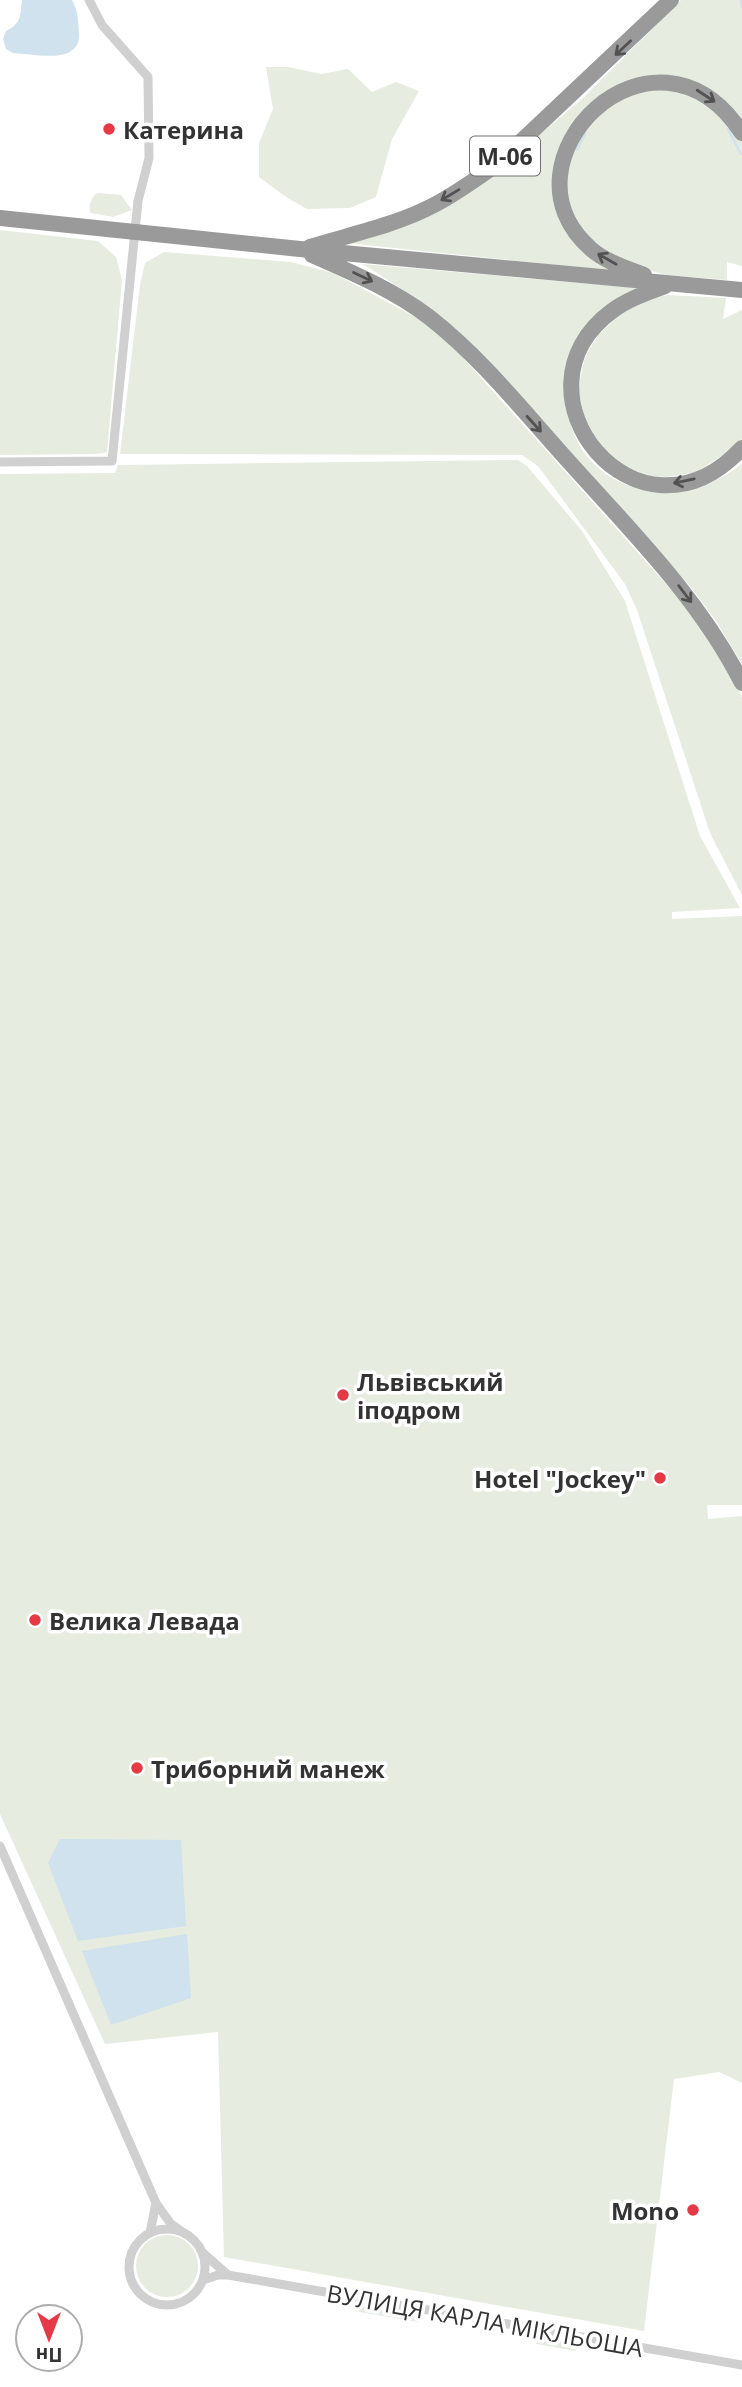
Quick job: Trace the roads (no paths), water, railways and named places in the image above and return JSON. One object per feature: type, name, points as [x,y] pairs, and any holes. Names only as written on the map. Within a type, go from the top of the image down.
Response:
[{"type":"highway","name":"М-06","points":[[300,249],[401,219],[435,205],[466,186],[496,165],[671,0]]},
{"type":"highway","points":[[670,284],[606,260],[579,237],[571,224],[561,194],[561,169],[568,144],[584,118],[602,101],[620,89],[662,80],[694,89],[724,110],[742,132]]},
{"type":"highway","name":"М-06","points":[[0,218],[734,289]]},
{"type":"highway","points":[[300,249],[382,286],[429,317],[483,367],[676,581],[723,647],[742,683]]},
{"type":"highway","points":[[670,284],[628,301],[610,313],[583,344],[574,371],[573,386],[575,414],[581,432],[602,460],[617,471],[646,482],[664,485],[681,483],[715,471],[742,448]]},
{"type":"street","points":[[0,462],[112,461],[138,201],[149,158],[148,77],[102,25],[89,0]]},
{"type":"street","name":"ВУЛИЦЯ КАРЛА МІКЛЬОША","points":[[0,1846],[156,2203],[172,2224],[195,2240],[203,2253],[228,2274]]},
{"type":"street","name":"ВУЛИЦЯ КАРЛА МІКЛЬОША","points":[[156,2203],[150,2233],[138,2243],[131,2257],[130,2273],[140,2294],[162,2304],[177,2304],[191,2297],[203,2280],[228,2274],[742,2365]]},
{"type":"street","points":[[150,2233],[166,2229],[181,2231]]},
{"type":"street","points":[[203,2253],[203,2280]]},
{"type":"water","points":[[22,0],[72,0],[77,12],[79,32],[78,43],[73,50],[65,54],[44,56],[13,53],[6,49],[3,39],[6,31],[15,25],[19,18]]},
{"type":"water","points":[[60,1839],[181,1840],[186,1926],[78,1941],[48,1863]]},
{"type":"water","points":[[187,1934],[191,1998],[111,2025],[82,1951]]},
{"type":"waterway","points":[[741,0],[742,7]]},
{"type":"waterway","points":[[728,129],[741,154]]},
{"type":"waterway","points":[[577,150],[585,134]]},
{"type":"place","name":"Катерина","points":[[109,129]]},
{"type":"place","name":"Львівський іподром","points":[[343,1395]]},
{"type":"place","name":"Hotel \"Jockey\"","points":[[660,1478]]},
{"type":"place","name":"Велика Левада","points":[[35,1620]]},
{"type":"place","name":"Триборний манеж","points":[[137,1768]]},
{"type":"place","name":"Mono","points":[[693,2210]]}]
